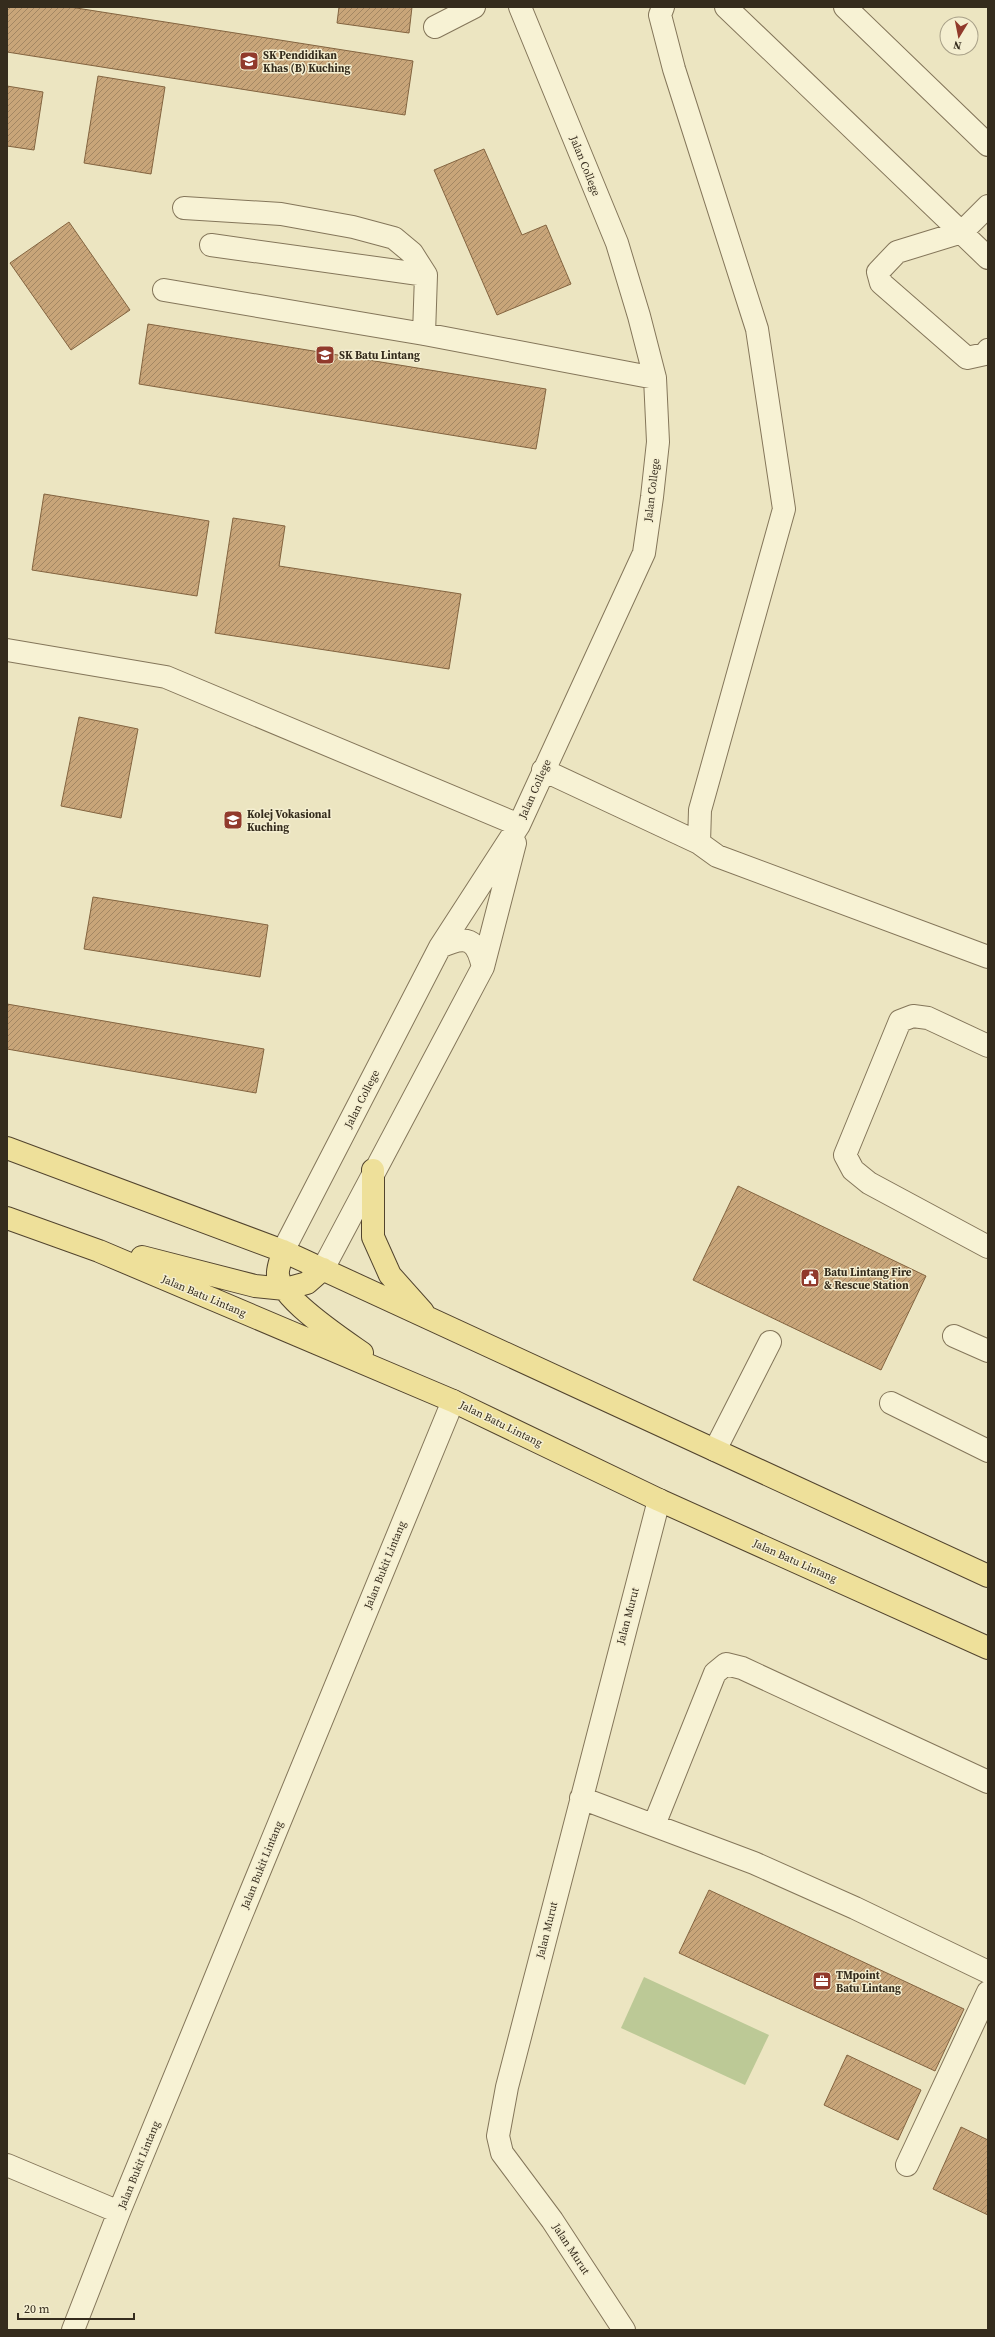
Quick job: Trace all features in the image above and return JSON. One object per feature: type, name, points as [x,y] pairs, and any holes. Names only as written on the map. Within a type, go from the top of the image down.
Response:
[{"type":"main road","points":[[7,1148],[283,1251],[988,1576]]},
{"type":"main road","points":[[374,1170],[373,1237],[390,1275],[427,1318]]},
{"type":"main road","name":"Jalan Batu Lintang","points":[[7,1218],[99,1251],[453,1401],[659,1500],[988,1648]]},
{"type":"main road","points":[[99,1251],[134,1255],[255,1286],[285,1289],[307,1283],[322,1269]]},
{"type":"main road","points":[[283,1251],[278,1275],[285,1289],[311,1316],[395,1376]]},
{"type":"street","points":[[435,27],[474,7]]},
{"type":"street","name":"Jalan College","points":[[283,1251],[440,947],[519,825],[644,553],[658,442],[655,378],[639,316],[617,243],[520,7]]},
{"type":"street","points":[[663,7],[660,15],[674,69],[757,329],[784,509],[700,810],[700,843]]},
{"type":"street","points":[[726,7],[988,258]]},
{"type":"street","points":[[845,7],[988,145]]},
{"type":"street","points":[[988,206],[962,232],[896,252],[878,272],[881,283],[967,358],[985,354],[988,350]]},
{"type":"street","points":[[184,208],[281,214],[353,227],[394,238],[412,253],[426,275],[424,334]]},
{"type":"street","points":[[211,245],[426,275]]},
{"type":"street","points":[[164,290],[424,334],[655,378]]},
{"type":"street","points":[[7,650],[166,677],[519,825],[482,967],[322,1269]]},
{"type":"street","points":[[543,770],[700,843],[717,856],[988,957]]},
{"type":"street","points":[[440,947],[457,939],[472,942],[478,950],[482,967]]},
{"type":"street","points":[[988,1046],[928,1018],[913,1016],[900,1021],[845,1154],[853,1170],[869,1183],[988,1247]]},
{"type":"street","points":[[954,1336],[988,1351]]},
{"type":"street","points":[[715,1450],[770,1342]]},
{"type":"street","name":"Jalan Bukit Lintang","points":[[73,2330],[119,2212],[453,1401]]},
{"type":"street","points":[[891,1403],[986,1446]]},
{"type":"street","name":"Jalan Murut","points":[[624,2330],[547,2213],[502,2153],[498,2136],[507,2087],[659,1500]]},
{"type":"street","points":[[654,1825],[715,1673],[726,1664],[742,1668],[988,1782]]},
{"type":"street","points":[[581,1798],[754,1863],[855,1908],[988,1972]]},
{"type":"street","points":[[907,2165],[988,1992]]},
{"type":"street","points":[[7,2165],[119,2212]]},
{"type":"green space","points":[[644,1977],[769,2035],[745,2085],[621,2028]]},
{"type":"building","points":[[7,7],[70,7],[413,61],[405,115],[7,52]]},
{"type":"building","points":[[339,7],[412,7],[409,33],[337,23]]},
{"type":"building","points":[[98,76],[165,87],[151,174],[84,163]]},
{"type":"building","points":[[7,86],[43,92],[34,150],[7,146]]},
{"type":"building","points":[[484,149],[522,235],[546,225],[571,284],[497,315],[434,170]]},
{"type":"building","points":[[69,222],[130,310],[71,350],[10,263]]},
{"type":"building","points":[[148,324],[546,389],[536,449],[139,384]]},
{"type":"building","points":[[44,494],[209,521],[197,596],[32,570]]},
{"type":"building","points":[[233,518],[285,526],[279,566],[461,594],[449,669],[215,633]]},
{"type":"building","points":[[79,717],[138,729],[121,818],[61,806]]},
{"type":"building","points":[[93,897],[268,925],[260,977],[84,949]]},
{"type":"building","points":[[7,1004],[264,1049],[256,1093],[7,1049]]},
{"type":"building","name":"Batu Lintang Fire & Rescue Station","points":[[738,1186],[926,1276],[881,1370],[693,1280]]},
{"type":"building","name":"TMpoint Batu Lintang","points":[[709,1890],[964,2009],[935,2071],[679,1953]]},
{"type":"building","points":[[847,2055],[921,2090],[898,2140],[824,2105]]},
{"type":"building","points":[[961,2127],[988,2140],[988,2215],[933,2189]]},
{"type":"place","name":"SK Pendidikan Khas (B) Kuching","points":[[249,61]]},
{"type":"place","name":"SK Batu Lintang","points":[[325,355]]},
{"type":"place","name":"Kolej Vokasional Kuching","points":[[233,820]]},
{"type":"place","name":"Batu Lintang Fire & Rescue Station","points":[[810,1278]]},
{"type":"place","name":"TMpoint Batu Lintang","points":[[822,1981]]}]
